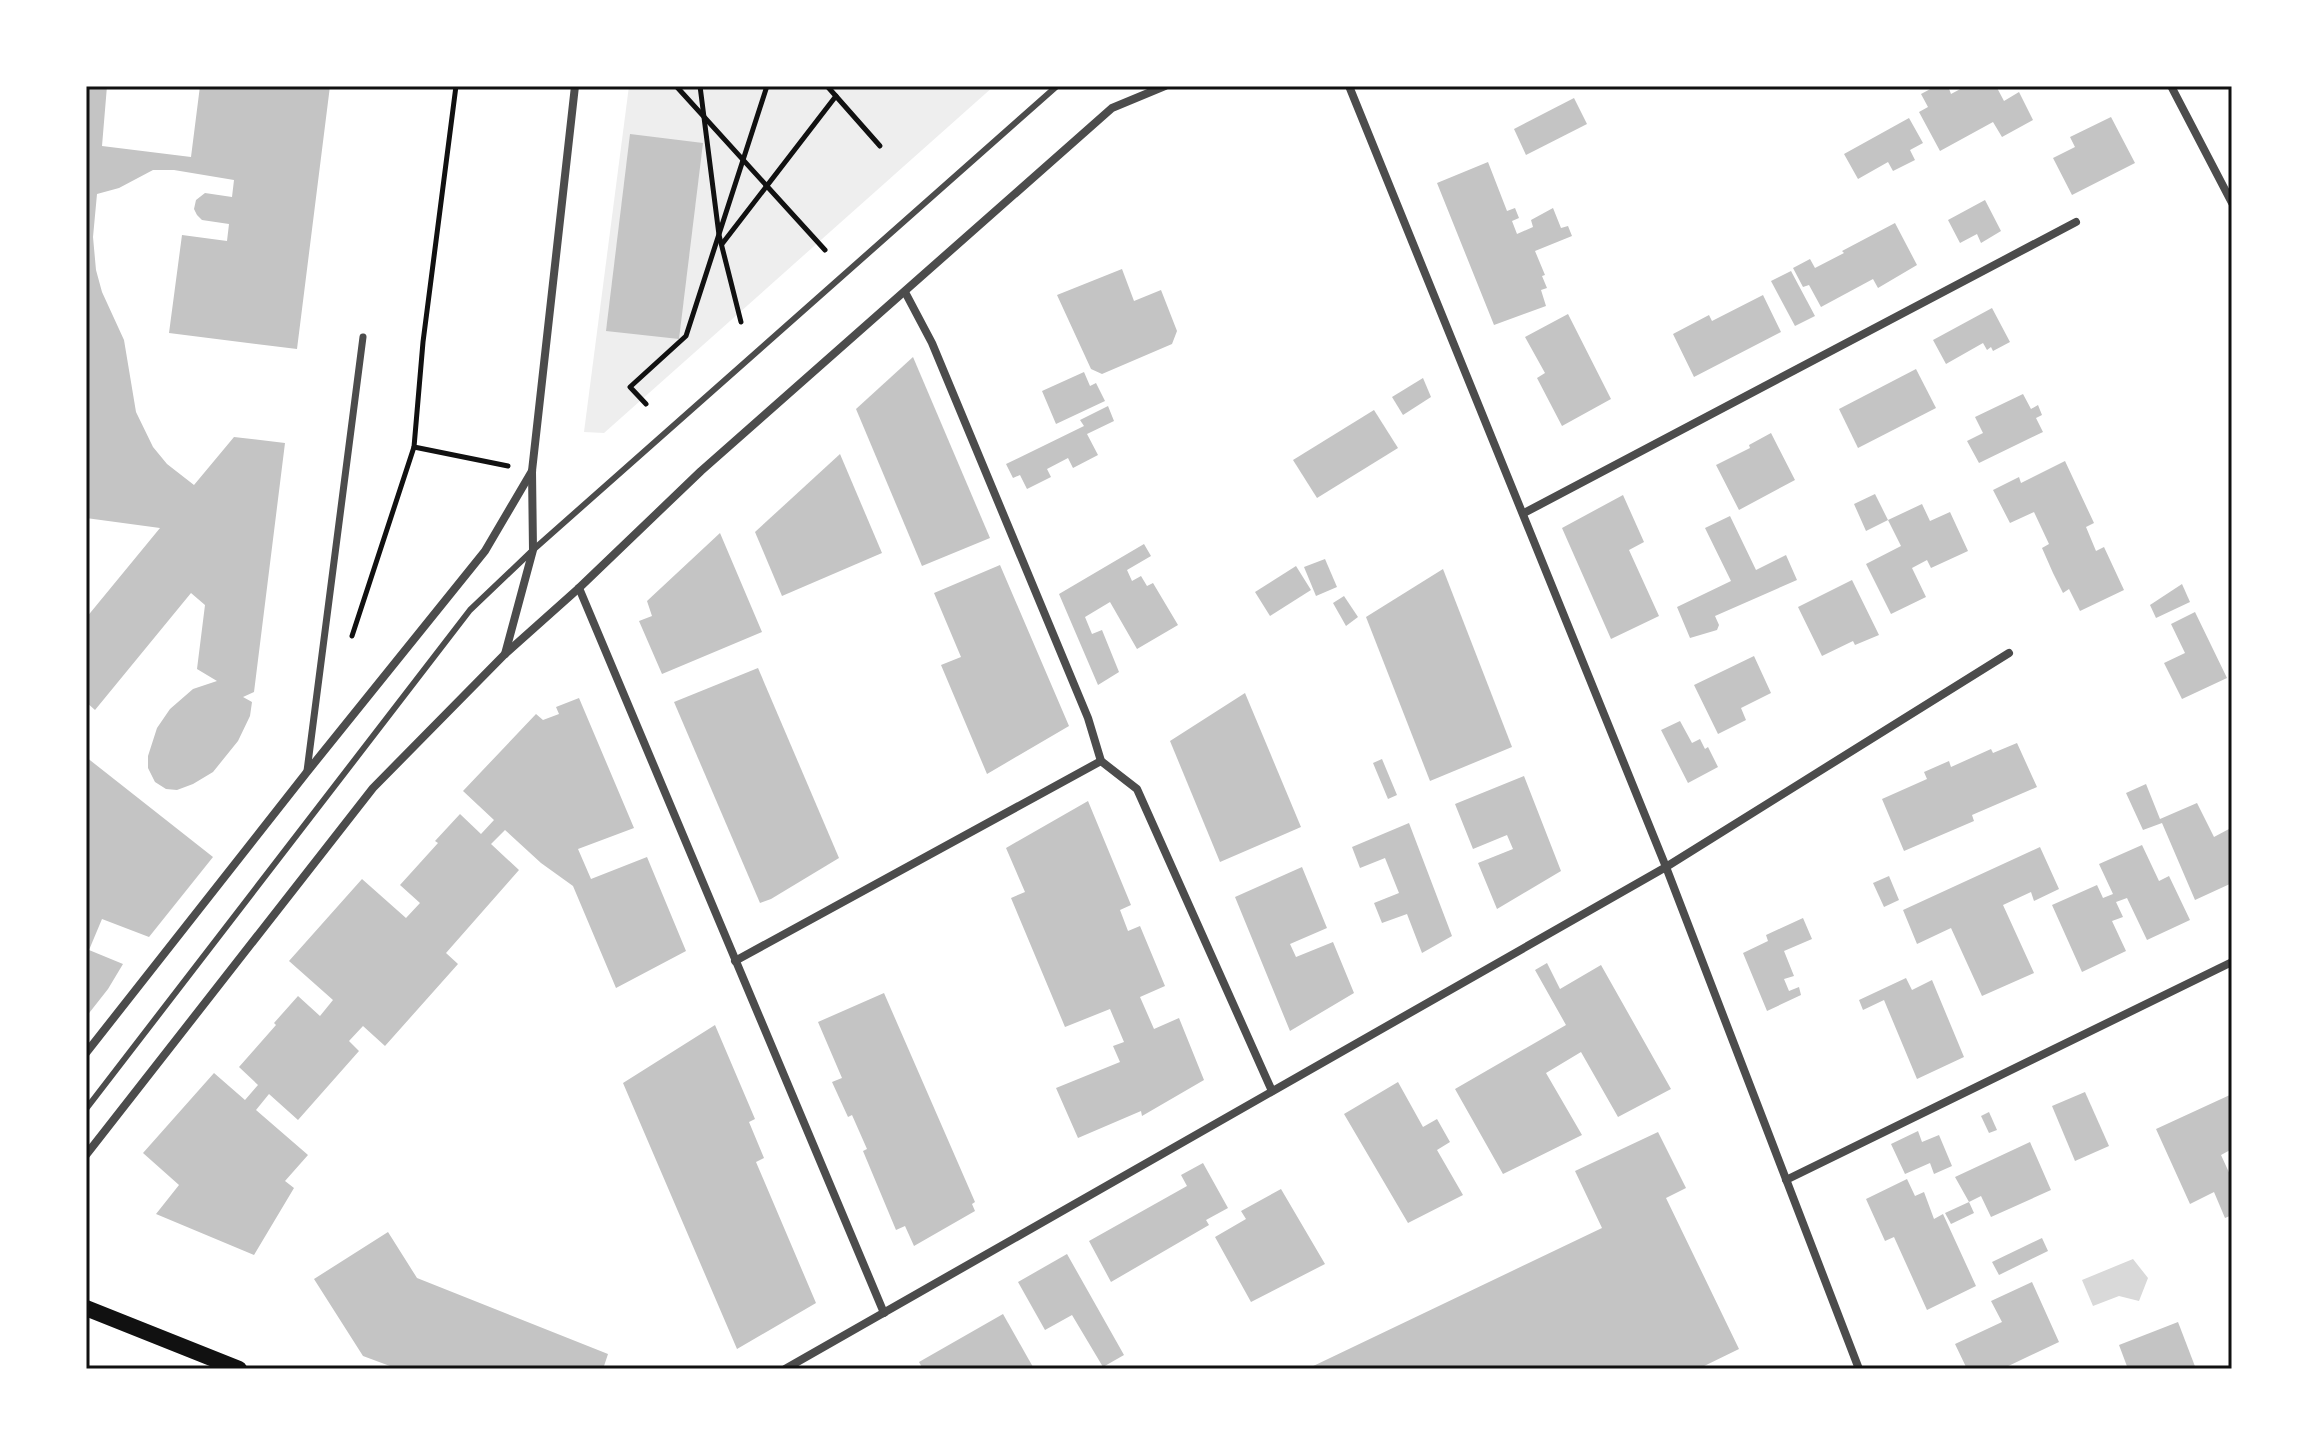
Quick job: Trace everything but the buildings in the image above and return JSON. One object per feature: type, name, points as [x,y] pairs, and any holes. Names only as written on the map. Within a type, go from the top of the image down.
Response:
[{"type":"main road","points":[[86,1308],[239,1369]]},
{"type":"street","points":[[504,655],[533,550],[532,471],[575,86]]},
{"type":"street","points":[[86,1155],[373,788],[504,655],[701,471],[1112,108],[1165,86]]},
{"type":"street","points":[[1349,86],[1666,867],[1859,1369]]},
{"type":"street","points":[[2171,86],[2232,203]]},
{"type":"street","points":[[1524,513],[2076,222]]},
{"type":"street","points":[[905,292],[932,343],[1088,718],[1101,761],[1137,789],[1272,1091]]},
{"type":"street","points":[[307,772],[363,337]]},
{"type":"street","points":[[86,1053],[485,551],[532,471]]},
{"type":"street","points":[[579,588],[884,1313]]},
{"type":"street","points":[[785,1369],[1666,867],[2009,653]]},
{"type":"street","points":[[735,961],[1101,761]]},
{"type":"street","points":[[1786,1180],[2232,962]]},
{"type":"lane","points":[[86,1109],[470,610],[533,550],[1057,86]]},
{"type":"path","points":[[351,639],[414,447],[423,342],[456,86]]},
{"type":"path","points":[[676,86],[825,250]]},
{"type":"path","points":[[700,86],[719,235],[741,322]]},
{"type":"path","points":[[646,404],[630,387],[686,336],[767,86]]},
{"type":"path","points":[[827,86],[880,146]]},
{"type":"path","points":[[722,245],[836,96]]},
{"type":"path","points":[[414,447],[532,471]]},
{"type":"shaded area","points":[[629,86],[994,86],[604,433],[584,432]]},
{"type":"shaded area","points":[[2133,1259],[2148,1278],[2139,1301],[2119,1296],[2093,1306],[2082,1280]]}]
